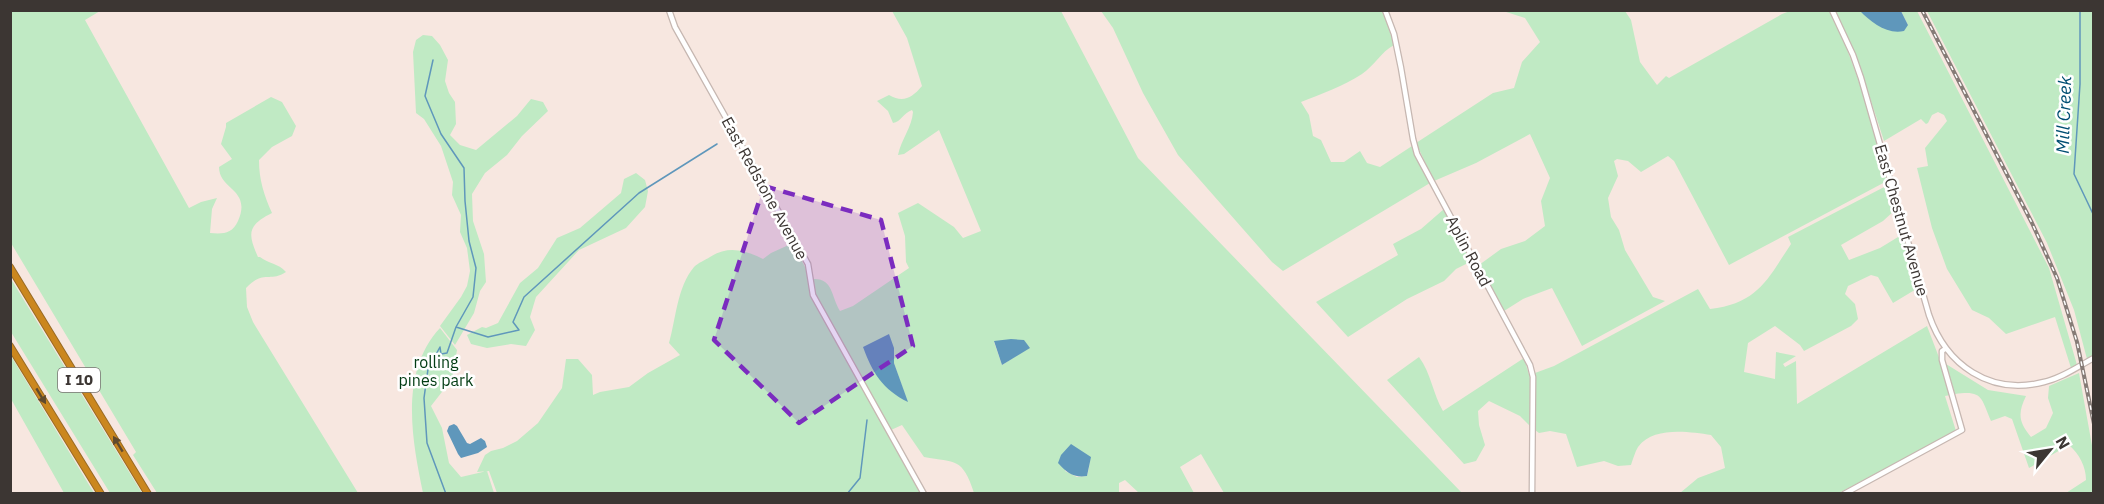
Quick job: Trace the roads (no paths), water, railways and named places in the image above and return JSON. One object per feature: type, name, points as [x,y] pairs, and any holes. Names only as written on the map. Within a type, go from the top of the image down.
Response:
[{"type":"highway","name":"I 10","points":[[10,267],[148,494]]},
{"type":"highway","name":"I 10","points":[[10,346],[101,494]]},
{"type":"street","name":"East Redstone Avenue","points":[[669,10],[675,27],[808,264],[813,294],[924,494]]},
{"type":"street","name":"Aplin Road","points":[[1385,10],[1394,34],[1415,150],[1532,370],[1532,494]]},
{"type":"street","name":"East Chestnut Avenue","points":[[1833,10],[1857,65],[1929,315],[1945,349],[1942,351],[1942,360],[1962,430],[1844,494]]},
{"type":"street","points":[[1945,349],[1959,363],[1977,375],[1997,383],[2018,386],[2052,380],[2094,358]]},
{"type":"water","points":[[1860,11],[1901,11],[1908,25],[1904,31],[1892,31],[1874,23]]},
{"type":"water","points":[[889,334],[894,348],[894,363],[908,402],[885,386],[870,364],[863,347]]},
{"type":"water","points":[[1024,340],[1030,348],[1002,365],[994,341]]},
{"type":"water","points":[[454,424],[467,443],[470,444],[481,438],[487,447],[478,453],[461,458],[447,431],[449,426]]},
{"type":"water","points":[[1071,444],[1091,457],[1087,476],[1071,474],[1058,463],[1061,455]]},
{"type":"waterway","name":"Mill Creek","points":[[2080,10],[2080,84],[2074,174],[2094,216]]},
{"type":"waterway","points":[[433,60],[425,96],[441,134],[464,168],[469,241],[476,268],[473,297],[456,327]]},
{"type":"waterway","points":[[446,494],[427,443],[424,398],[428,369],[440,347],[441,354],[447,353],[456,327],[488,337],[519,330],[513,322],[524,297],[639,193],[717,144]]},
{"type":"waterway","points":[[847,494],[860,478],[867,420]]},
{"type":"railway","points":[[1922,10],[2032,223],[2057,278],[2077,342],[2094,424]]},
{"type":"park label","name":"rolling pines park","points":[[436,371]]}]
